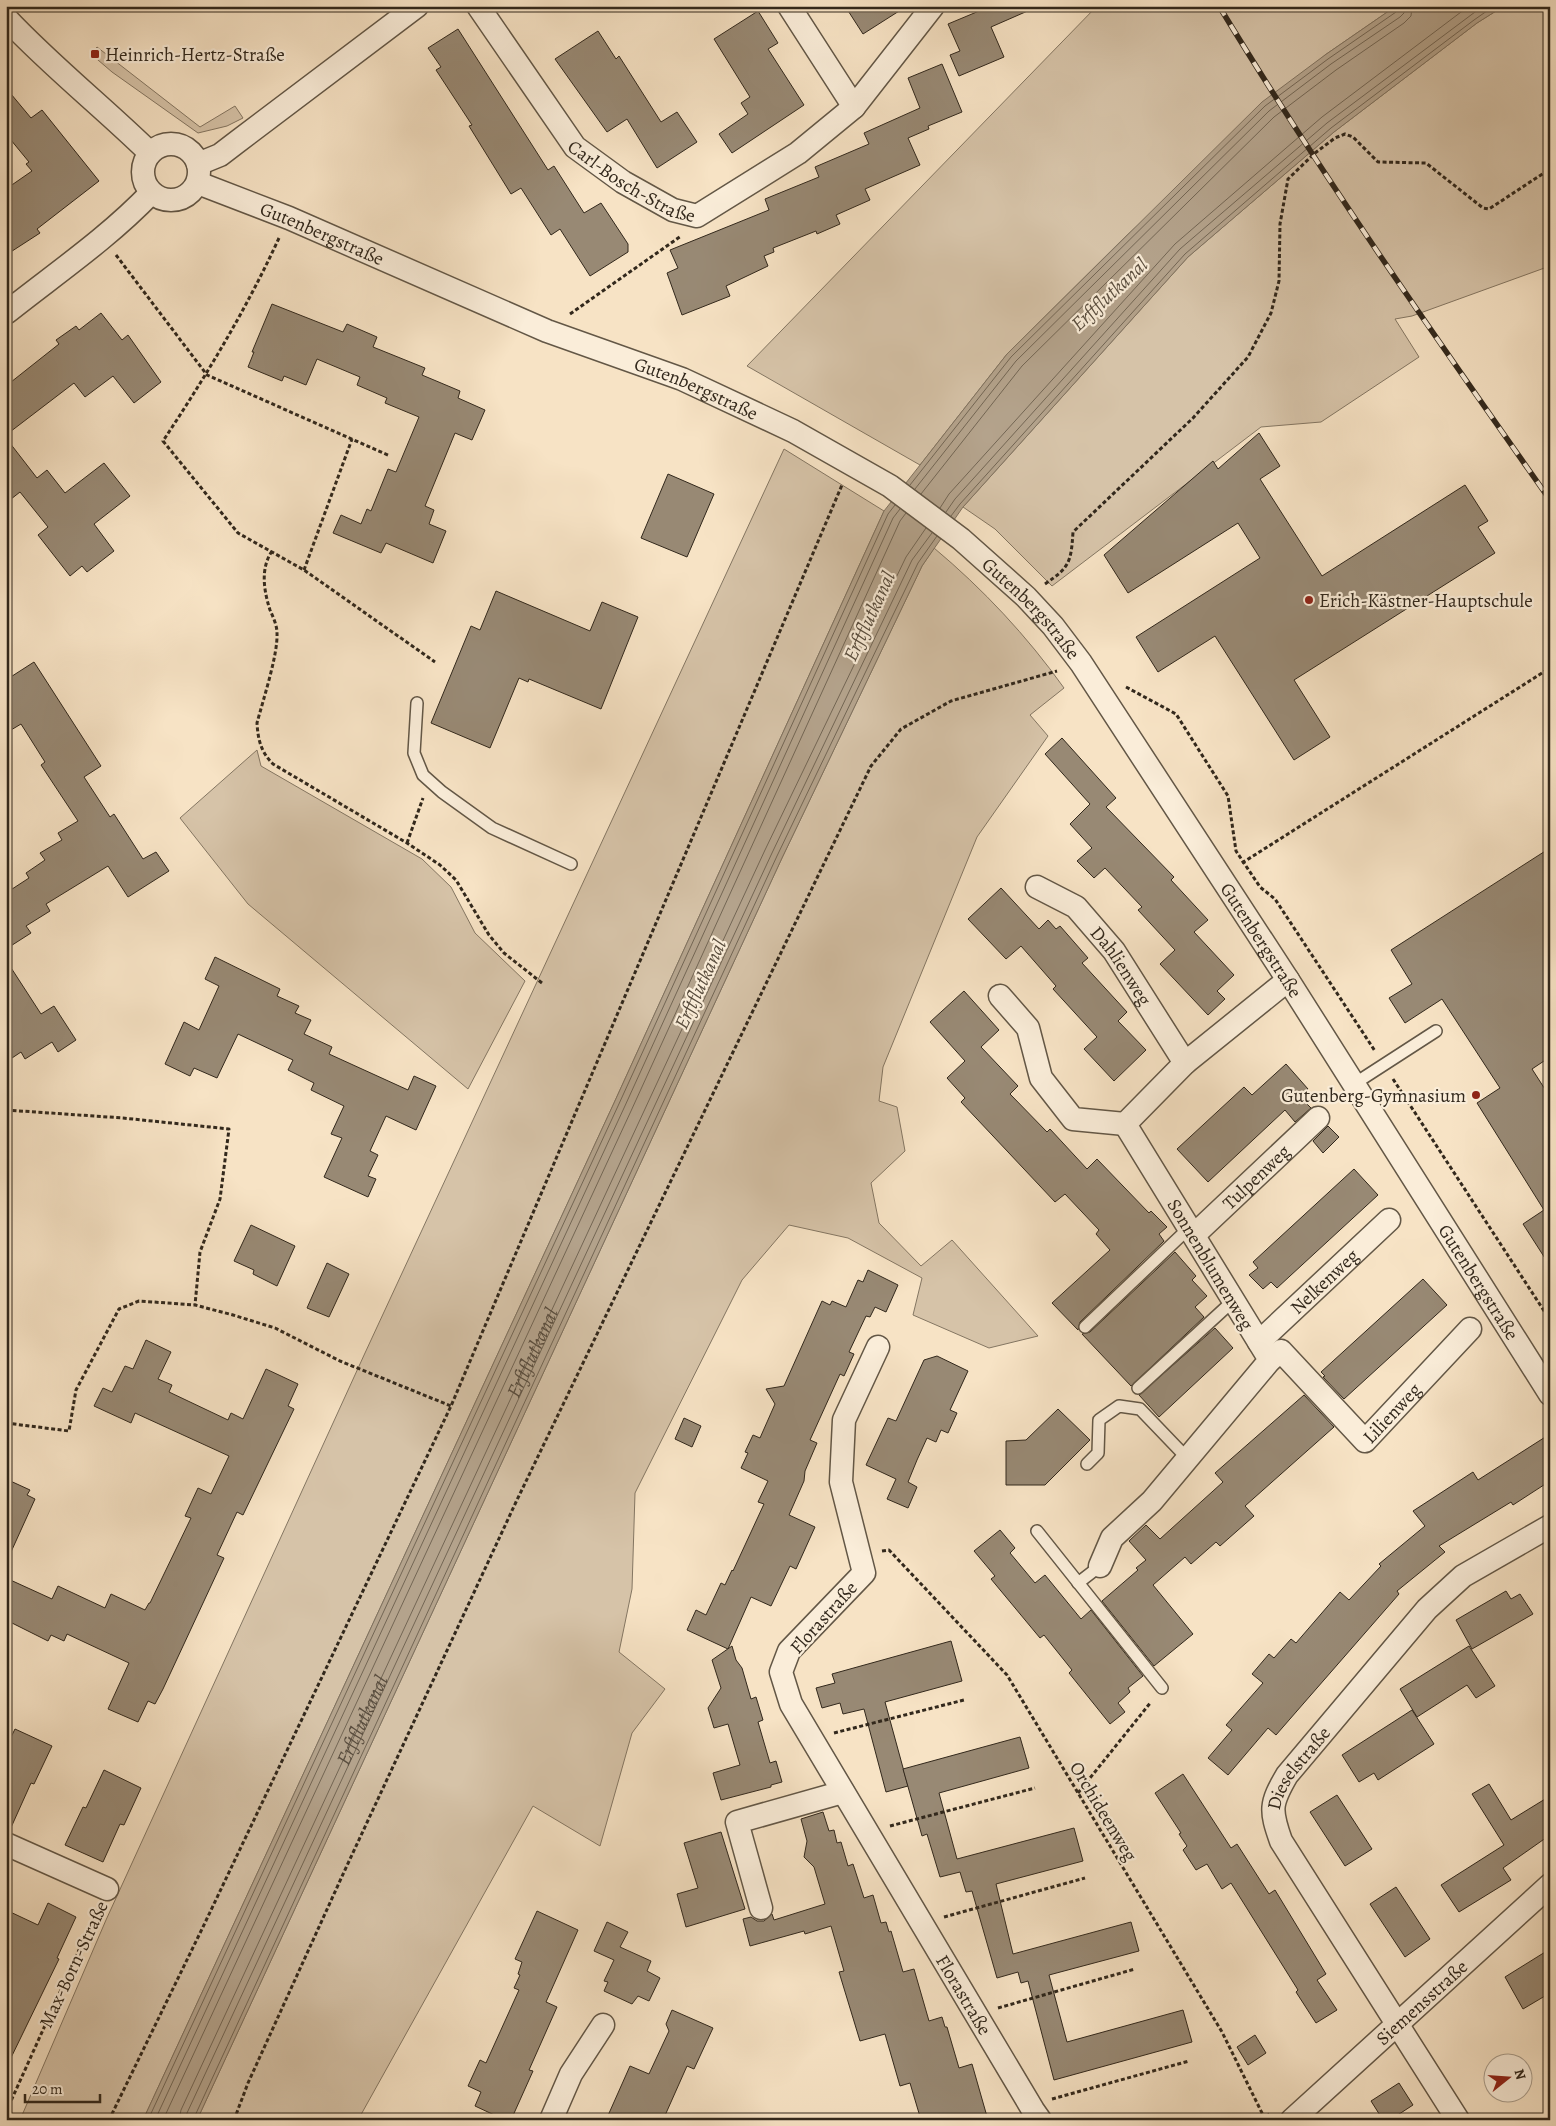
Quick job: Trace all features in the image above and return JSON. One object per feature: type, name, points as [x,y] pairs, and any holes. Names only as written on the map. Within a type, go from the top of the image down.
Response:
[{"type":"street","points":[[198,173],[194,155],[186,148],[167,144],[158,147],[150,153],[146,161],[143,178],[152,193],[168,201],[186,197],[198,173],[417,6]]},
{"type":"street","name":"Carl-Bosch-Straße","points":[[478,6],[575,147],[624,182],[672,210],[697,216],[798,153],[854,108],[933,6]]},
{"type":"street","points":[[789,6],[854,108]]},
{"type":"street","points":[[6,18],[49,62],[150,153]]},
{"type":"street","name":"Gutenbergstraße","points":[[198,173],[288,218],[547,330],[682,379],[793,431],[890,486],[962,539],[1026,597],[1053,626],[1081,663],[1288,980],[1550,1394]]},
{"type":"street","points":[[6,313],[102,237],[152,193]]},
{"type":"street","name":"Dahlienweg","points":[[1037,887],[1076,907],[1114,951],[1185,1063]]},
{"type":"street","points":[[1000,996],[1028,1028],[1041,1078],[1073,1119],[1126,1124],[1185,1063],[1288,980]]},
{"type":"street","name":"Tulpenweg","points":[[1192,1232],[1318,1118]]},
{"type":"street","name":"Sonnenblumenweg","points":[[1126,1124],[1264,1351]]},
{"type":"street","name":"Nelkenweg","points":[[1264,1351],[1389,1220]]},
{"type":"street","name":"Lilienweg","points":[[1264,1351],[1281,1351],[1365,1441],[1470,1329]]},
{"type":"street","name":"Florastraße","points":[[878,1347],[844,1420],[841,1482],[864,1573],[789,1651],[781,1672],[791,1704],[1037,2115]]},
{"type":"street","points":[[1100,1566],[1112,1538],[1152,1501],[1188,1458],[1264,1351]]},
{"type":"street","name":"Dieselstraße","points":[[1458,2120],[1281,1841],[1273,1817],[1274,1796],[1287,1775],[1427,1609],[1463,1576],[1550,1526]]},
{"type":"street","points":[[761,1908],[737,1822],[843,1792]]},
{"type":"street","name":"Max-Born-Straße","points":[[6,1844],[107,1889]]},
{"type":"street","name":"Siemensstraße","points":[[1283,2115],[1398,2025],[1550,1885]]},
{"type":"street","points":[[551,2120],[571,2074],[603,2024]]},
{"type":"lane","points":[[417,703],[414,753],[424,775],[442,792],[492,828],[571,864]]},
{"type":"lane","points":[[1354,1084],[1436,1031]]},
{"type":"lane","points":[[1085,1327],[1192,1232]]},
{"type":"lane","points":[[1138,1388],[1234,1300]]},
{"type":"lane","points":[[1087,1464],[1098,1454],[1098,1420],[1119,1406],[1140,1409],[1188,1458]]},
{"type":"lane","points":[[1037,1531],[1162,1688]]},
{"type":"lane","points":[[1078,1583],[1100,1566]]},
{"type":"path","points":[[1026,597],[1063,572],[1071,555],[1073,532],[1193,418],[1248,357],[1271,312],[1275,297],[1278,281],[1280,224],[1288,179],[1315,153],[1334,138],[1345,134],[1353,137],[1378,162],[1426,163],[1483,208],[1489,208],[1550,169]]},
{"type":"path","points":[[547,330],[685,233],[697,216]]},
{"type":"path","points":[[288,218],[253,294],[207,374],[163,441],[238,533],[304,570],[435,662]]},
{"type":"path","points":[[102,237],[207,374],[390,456]]},
{"type":"path","points":[[304,570],[352,439]]},
{"type":"path","points":[[109,2120],[451,1406],[837,494],[854,464]]},
{"type":"path","points":[[272,551],[267,558],[264,574],[266,598],[277,632],[276,648],[257,723],[260,746],[265,756],[273,764],[440,865],[456,880],[471,908],[499,947],[542,983]]},
{"type":"path","points":[[234,2120],[248,2083],[344,1872],[512,1511],[870,766],[901,729],[951,701],[1081,663]]},
{"type":"path","points":[[1221,877],[1550,668]]},
{"type":"path","points":[[1124,686],[1176,714],[1228,796],[1236,851],[1243,863],[1260,887],[1275,899],[1550,1320]]},
{"type":"path","points":[[406,843],[430,781]]},
{"type":"path","points":[[6,1110],[123,1118],[229,1129],[220,1199],[200,1252],[194,1305]]},
{"type":"path","points":[[6,1424],[69,1431],[76,1390],[119,1309],[139,1301],[194,1305],[233,1314],[275,1328],[340,1360],[451,1406]]},
{"type":"path","name":"Orchideenweg","points":[[859,1556],[888,1550],[1007,1676],[1222,2032],[1264,2117],[1283,2115]]},
{"type":"path","points":[[1078,1793],[1162,1688]]},
{"type":"path","points":[[812,1739],[964,1700]]},
{"type":"path","points":[[867,1832],[1035,1788]]},
{"type":"path","points":[[921,1923],[1085,1878]]},
{"type":"path","name":"Max-Born-Straße","points":[[6,2112],[107,1889]]},
{"type":"path","points":[[976,2014],[1135,1969]]},
{"type":"path","points":[[1037,2115],[1044,2101],[1189,2061]]},
{"type":"shaded area","points":[[1097,6],[1396,6],[1325,55],[1126,236],[1007,354],[920,465],[747,366]]},
{"type":"shaded area","points":[[1504,6],[1550,6],[1550,266],[1412,316],[1395,319],[1419,357],[1321,422],[1261,427],[1052,586],[995,529],[963,507],[1188,257],[1334,132],[1477,23]]},
{"type":"shaded area","points":[[97,47],[200,127],[235,106],[243,118],[227,126],[198,133],[112,72],[91,54]]},
{"type":"shaded area","points":[[784,449],[884,511],[614,1103],[143,2120],[20,2120],[106,1920],[365,1353]]},
{"type":"shaded area","points":[[934,548],[1004,614],[1064,688],[1030,715],[1048,736],[977,837],[883,1067],[879,1101],[897,1107],[905,1151],[871,1183],[879,1223],[921,1266],[952,1240],[1038,1336],[989,1348],[913,1315],[922,1278],[848,1238],[789,1225],[742,1280],[635,1493],[632,1589],[619,1652],[665,1689],[632,1733],[600,1846],[533,1806],[358,2120],[197,2120],[782,858],[922,566]]},
{"type":"shaded area","points":[[257,750],[261,766],[422,859],[451,887],[475,933],[525,981],[468,1089],[248,904],[180,818]]},
{"type":"water","name":"Erftflutkanal","points":[[1396,6],[1504,6],[1477,23],[1334,132],[1188,257],[963,507],[922,566],[782,858],[197,2120],[143,2120],[614,1103],[884,511],[1007,354],[1262,102],[1325,55]]},
{"type":"building","points":[[845,6],[907,6],[863,34]]},
{"type":"building","points":[[991,6],[1039,6],[991,27],[1004,57],[959,76],[950,55],[960,51],[948,24]]},
{"type":"building","points":[[758,11],[778,43],[768,49],[804,105],[732,153],[719,134],[748,114],[741,103],[750,97],[714,39]]},
{"type":"building","points":[[458,29],[548,170],[554,166],[584,213],[601,203],[628,244],[628,252],[590,276],[560,229],[551,235],[521,188],[511,194],[469,126],[472,125],[436,70],[441,67],[428,48]]},
{"type":"building","points":[[598,31],[616,59],[619,56],[661,122],[677,112],[697,142],[657,168],[627,119],[607,132],[555,59]]},
{"type":"building","points":[[942,64],[962,112],[928,126],[929,129],[908,138],[920,165],[865,189],[870,200],[836,215],[840,224],[817,234],[816,231],[773,248],[774,252],[764,256],[768,266],[726,286],[730,296],[682,315],[667,273],[678,268],[670,250],[769,210],[765,199],[819,177],[815,167],[869,144],[864,133],[920,108],[908,78]]},
{"type":"building","points":[[6,88],[31,118],[42,110],[99,181],[37,229],[40,233],[6,255],[6,189],[32,171],[26,164],[29,162],[6,134]]},
{"type":"building","points":[[272,304],[343,332],[347,324],[377,337],[373,347],[425,368],[422,375],[460,391],[458,398],[485,410],[472,440],[455,433],[425,506],[434,510],[429,524],[446,531],[433,563],[386,543],[381,553],[333,533],[341,515],[361,524],[367,509],[371,511],[388,469],[396,472],[419,417],[385,403],[387,398],[357,385],[360,377],[317,359],[306,385],[284,376],[282,381],[248,367],[254,352],[252,352]]},
{"type":"building","points":[[101,313],[122,340],[128,335],[161,382],[134,403],[113,376],[85,397],[74,383],[6,435],[6,386],[59,344],[56,340],[76,326],[79,330]]},
{"type":"building","points":[[1259,433],[1280,466],[1260,479],[1322,576],[1465,485],[1488,521],[1478,527],[1495,553],[1294,680],[1330,737],[1294,760],[1215,636],[1158,672],[1136,637],[1260,558],[1238,523],[1128,593],[1104,555],[1213,461],[1218,469]]},
{"type":"building","points":[[6,438],[37,478],[47,470],[65,493],[104,463],[130,496],[94,524],[114,551],[87,572],[82,566],[70,576],[38,535],[48,527],[20,492],[6,503]]},
{"type":"building","points":[[668,474],[714,494],[687,557],[641,538]]},
{"type":"building","points":[[496,591],[590,631],[602,602],[638,617],[601,709],[529,679],[528,682],[519,678],[490,748],[431,723],[471,626],[480,630]]},
{"type":"building","points":[[34,662],[101,766],[84,777],[110,817],[114,814],[143,859],[156,852],[169,871],[128,897],[108,866],[46,904],[50,911],[26,926],[31,933],[6,949],[6,893],[29,878],[26,873],[45,860],[40,853],[62,840],[58,833],[78,821],[41,765],[45,762],[21,724],[6,733],[6,680]]},
{"type":"building","points":[[1062,738],[1116,798],[1106,807],[1174,877],[1171,880],[1208,920],[1194,932],[1234,975],[1217,991],[1225,999],[1208,1015],[1160,964],[1175,950],[1138,910],[1142,907],[1105,868],[1094,878],[1077,861],[1092,848],[1070,824],[1090,804],[1045,754]]},
{"type":"building","points":[[1550,848],[1550,1057],[1532,1069],[1550,1097],[1550,1266],[1523,1224],[1544,1210],[1477,1103],[1500,1088],[1442,999],[1405,1023],[1389,998],[1412,984],[1391,950]]},
{"type":"building","points":[[1001,888],[1039,929],[1048,920],[1056,929],[1060,926],[1088,958],[1082,963],[1127,1012],[1118,1021],[1146,1050],[1114,1081],[1084,1049],[1097,1037],[1053,989],[1056,986],[1021,946],[1006,959],[968,919]]},
{"type":"building","points":[[215,957],[280,989],[277,996],[299,1006],[295,1013],[311,1020],[304,1034],[332,1047],[329,1054],[408,1090],[414,1076],[436,1086],[416,1130],[386,1116],[370,1151],[378,1155],[368,1176],[376,1179],[368,1197],[324,1177],[342,1138],[331,1134],[344,1106],[311,1090],[314,1083],[288,1070],[293,1060],[238,1034],[217,1078],[194,1068],[190,1076],[165,1064],[184,1022],[199,1030],[219,986],[205,979]]},
{"type":"building","points":[[6,960],[41,1014],[54,1006],[76,1040],[58,1052],[52,1042],[25,1059],[21,1052],[6,1062]]},
{"type":"building","points":[[964,991],[999,1030],[981,1047],[1018,1086],[1010,1094],[1047,1132],[1050,1129],[1087,1169],[1097,1159],[1149,1213],[1151,1211],[1167,1227],[1159,1234],[1164,1241],[1080,1322],[1078,1330],[1052,1303],[1110,1250],[1096,1234],[1099,1230],[1065,1194],[1055,1202],[961,1102],[965,1098],[947,1078],[965,1061],[930,1022]]},
{"type":"building","points":[[1286,1064],[1308,1089],[1300,1097],[1311,1108],[1295,1122],[1285,1110],[1208,1182],[1177,1149],[1244,1087],[1252,1095]]},
{"type":"building","points":[[1328,1126],[1339,1137],[1323,1153],[1313,1141]]},
{"type":"building","points":[[1354,1169],[1378,1195],[1277,1288],[1271,1282],[1263,1289],[1249,1275],[1258,1268],[1253,1262]]},
{"type":"building","points":[[251,1225],[295,1246],[277,1286],[253,1274],[254,1270],[234,1261]]},
{"type":"building","points":[[1175,1252],[1196,1276],[1192,1280],[1207,1296],[1195,1307],[1204,1317],[1131,1386],[1082,1334],[1090,1332]]},
{"type":"building","points":[[327,1263],[349,1274],[329,1317],[307,1308]]},
{"type":"building","points":[[868,1270],[898,1285],[886,1312],[875,1307],[870,1317],[866,1316],[849,1352],[854,1354],[844,1376],[840,1374],[810,1440],[817,1443],[805,1471],[804,1481],[789,1515],[815,1527],[796,1569],[790,1566],[771,1606],[751,1597],[728,1649],[687,1630],[696,1610],[706,1615],[721,1583],[725,1585],[764,1504],[758,1502],[768,1481],[741,1468],[748,1453],[745,1452],[753,1435],[760,1438],[775,1404],[766,1389],[784,1386],[822,1301],[830,1305],[832,1301],[846,1307],[858,1280],[863,1282]]},
{"type":"building","points":[[1423,1279],[1447,1305],[1344,1399],[1323,1377],[1325,1376],[1321,1372]]},
{"type":"building","points":[[1215,1328],[1233,1348],[1159,1417],[1139,1395]]},
{"type":"building","points":[[146,1340],[171,1352],[158,1379],[172,1385],[169,1392],[228,1420],[231,1413],[243,1419],[266,1369],[298,1384],[288,1406],[294,1409],[243,1515],[237,1512],[217,1555],[224,1558],[163,1689],[155,1704],[148,1701],[138,1722],[108,1709],[129,1663],[67,1634],[64,1641],[51,1635],[48,1641],[6,1620],[6,1578],[52,1599],[58,1586],[105,1608],[111,1594],[145,1610],[150,1603],[191,1518],[185,1516],[198,1488],[211,1494],[229,1456],[135,1413],[131,1423],[94,1406],[103,1388],[112,1392],[125,1366],[133,1369]]},
{"type":"building","points":[[937,1356],[968,1371],[950,1410],[957,1413],[948,1433],[941,1430],[936,1442],[927,1438],[917,1460],[908,1482],[917,1487],[908,1508],[887,1499],[896,1479],[866,1465],[888,1418],[896,1421],[924,1360]]},
{"type":"building","points":[[1304,1395],[1334,1427],[1245,1506],[1254,1516],[1220,1546],[1216,1542],[1191,1564],[1185,1557],[1153,1585],[1193,1634],[1154,1666],[1102,1601],[1138,1570],[1136,1568],[1146,1560],[1129,1541],[1146,1525],[1160,1539],[1223,1482],[1215,1473]]},
{"type":"building","points":[[1058,1409],[1090,1440],[1045,1485],[1006,1485],[1006,1441],[1026,1440]]},
{"type":"building","points":[[684,1418],[701,1426],[692,1447],[675,1439]]},
{"type":"building","points":[[1550,1434],[1550,1481],[1513,1505],[1511,1502],[1439,1546],[1445,1552],[1397,1591],[1399,1594],[1276,1735],[1268,1728],[1228,1775],[1208,1758],[1232,1730],[1226,1725],[1263,1683],[1252,1674],[1269,1654],[1274,1658],[1291,1639],[1296,1643],[1340,1592],[1349,1600],[1381,1566],[1379,1564],[1425,1526],[1413,1511],[1473,1472],[1478,1480]]},
{"type":"building","points":[[6,1479],[30,1490],[27,1495],[35,1499],[6,1563]]},
{"type":"building","points":[[1000,1530],[1015,1548],[1010,1553],[1035,1583],[1045,1575],[1081,1619],[1091,1610],[1143,1676],[1128,1688],[1130,1692],[1118,1703],[1125,1712],[1110,1724],[1069,1673],[1072,1670],[1044,1635],[1040,1638],[991,1579],[995,1576],[974,1551]]},
{"type":"building","points":[[1506,1591],[1511,1599],[1520,1594],[1533,1614],[1472,1649],[1456,1620]]},
{"type":"building","points":[[951,1641],[962,1681],[885,1702],[908,1786],[886,1792],[864,1709],[843,1714],[840,1703],[822,1708],[816,1688],[835,1683],[832,1674]]},
{"type":"building","points":[[732,1646],[736,1660],[742,1668],[751,1699],[756,1697],[763,1720],[758,1722],[770,1763],[776,1761],[782,1782],[771,1785],[771,1787],[721,1800],[713,1773],[740,1765],[728,1724],[714,1728],[708,1708],[721,1688],[712,1660]]},
{"type":"building","points":[[1469,1646],[1495,1686],[1476,1698],[1467,1685],[1417,1717],[1400,1689]]},
{"type":"building","points":[[1412,1710],[1434,1744],[1378,1780],[1374,1773],[1359,1782],[1342,1755]]},
{"type":"building","points":[[15,1729],[52,1746],[34,1784],[31,1783],[9,1832],[6,1831],[6,1747]]},
{"type":"building","points":[[1020,1737],[1029,1768],[939,1793],[957,1859],[1074,1828],[1083,1861],[996,1884],[1013,1954],[1131,1922],[1139,1951],[1049,1975],[1067,2042],[1183,2010],[1192,2042],[1054,2080],[1028,1981],[1021,1983],[1018,1972],[997,1978],[972,1891],[966,1892],[960,1872],[940,1877],[927,1834],[922,1836],[903,1769]]},
{"type":"building","points":[[104,1770],[141,1788],[124,1825],[120,1824],[103,1862],[65,1845],[83,1807],[86,1808]]},
{"type":"building","points":[[1183,1774],[1231,1848],[1237,1844],[1269,1894],[1275,1890],[1326,1974],[1317,1980],[1337,2010],[1316,2023],[1296,1992],[1298,1990],[1231,1883],[1222,1889],[1207,1864],[1196,1870],[1183,1850],[1187,1846],[1179,1834],[1181,1833],[1155,1793]]},
{"type":"building","points":[[1489,1784],[1511,1820],[1550,1796],[1550,1835],[1503,1868],[1511,1880],[1459,1912],[1441,1885],[1504,1845],[1472,1794]]},
{"type":"building","points":[[1337,1795],[1372,1849],[1345,1866],[1310,1812]]},
{"type":"building","points":[[823,1812],[829,1831],[834,1830],[837,1843],[841,1842],[848,1866],[853,1864],[864,1898],[873,1895],[881,1923],[886,1922],[889,1932],[891,1931],[903,1972],[914,1969],[929,2021],[942,2017],[945,2027],[947,2027],[959,2068],[972,2064],[988,2120],[921,2120],[910,2083],[900,2086],[885,2034],[860,2041],[839,1972],[844,1971],[831,1926],[805,1934],[804,1931],[750,1946],[743,1919],[751,1917],[757,1921],[764,1921],[772,1914],[774,1920],[825,1904],[814,1867],[804,1857],[807,1841],[801,1819]]},
{"type":"building","points":[[721,1832],[745,1909],[686,1927],[677,1894],[698,1888],[684,1843]]},
{"type":"building","points":[[1396,1887],[1430,1939],[1405,1957],[1370,1904]]},
{"type":"building","points":[[48,1903],[76,1917],[57,1958],[59,1959],[6,2068],[6,1910],[38,1925]]},
{"type":"building","points":[[537,1911],[578,1930],[546,2002],[557,2007],[529,2070],[533,2071],[511,2120],[505,2120],[475,2106],[481,2092],[468,2086],[480,2060],[486,2063],[519,1990],[514,1988],[520,1975],[518,1974],[522,1962],[515,1959]]},
{"type":"building","points":[[607,1922],[628,1932],[620,1947],[651,1961],[647,1971],[660,1978],[649,2001],[638,1996],[632,2004],[604,1991],[608,1982],[604,1981],[614,1960],[594,1951]]},
{"type":"building","points":[[1550,1949],[1550,1993],[1523,2009],[1505,1977]]},
{"type":"building","points":[[672,2010],[713,2028],[694,2069],[687,2066],[663,2120],[606,2120],[630,2066],[649,2074],[669,2031],[666,2024]]},
{"type":"building","points":[[1255,2035],[1266,2053],[1248,2065],[1237,2047]]},
{"type":"building","points":[[1399,2083],[1413,2105],[1390,2120],[1383,2120],[1371,2101]]},
{"type":"railway","points":[[1219,6],[1339,194],[1550,500]]},
{"type":"place","name":"Heinrich-Hertz-Straße","points":[[95,54]]},
{"type":"place","name":"Erich-Kästner-Hauptschule","points":[[1309,600]]},
{"type":"place","name":"Gutenberg-Gymnasium","points":[[1476,1095]]}]
